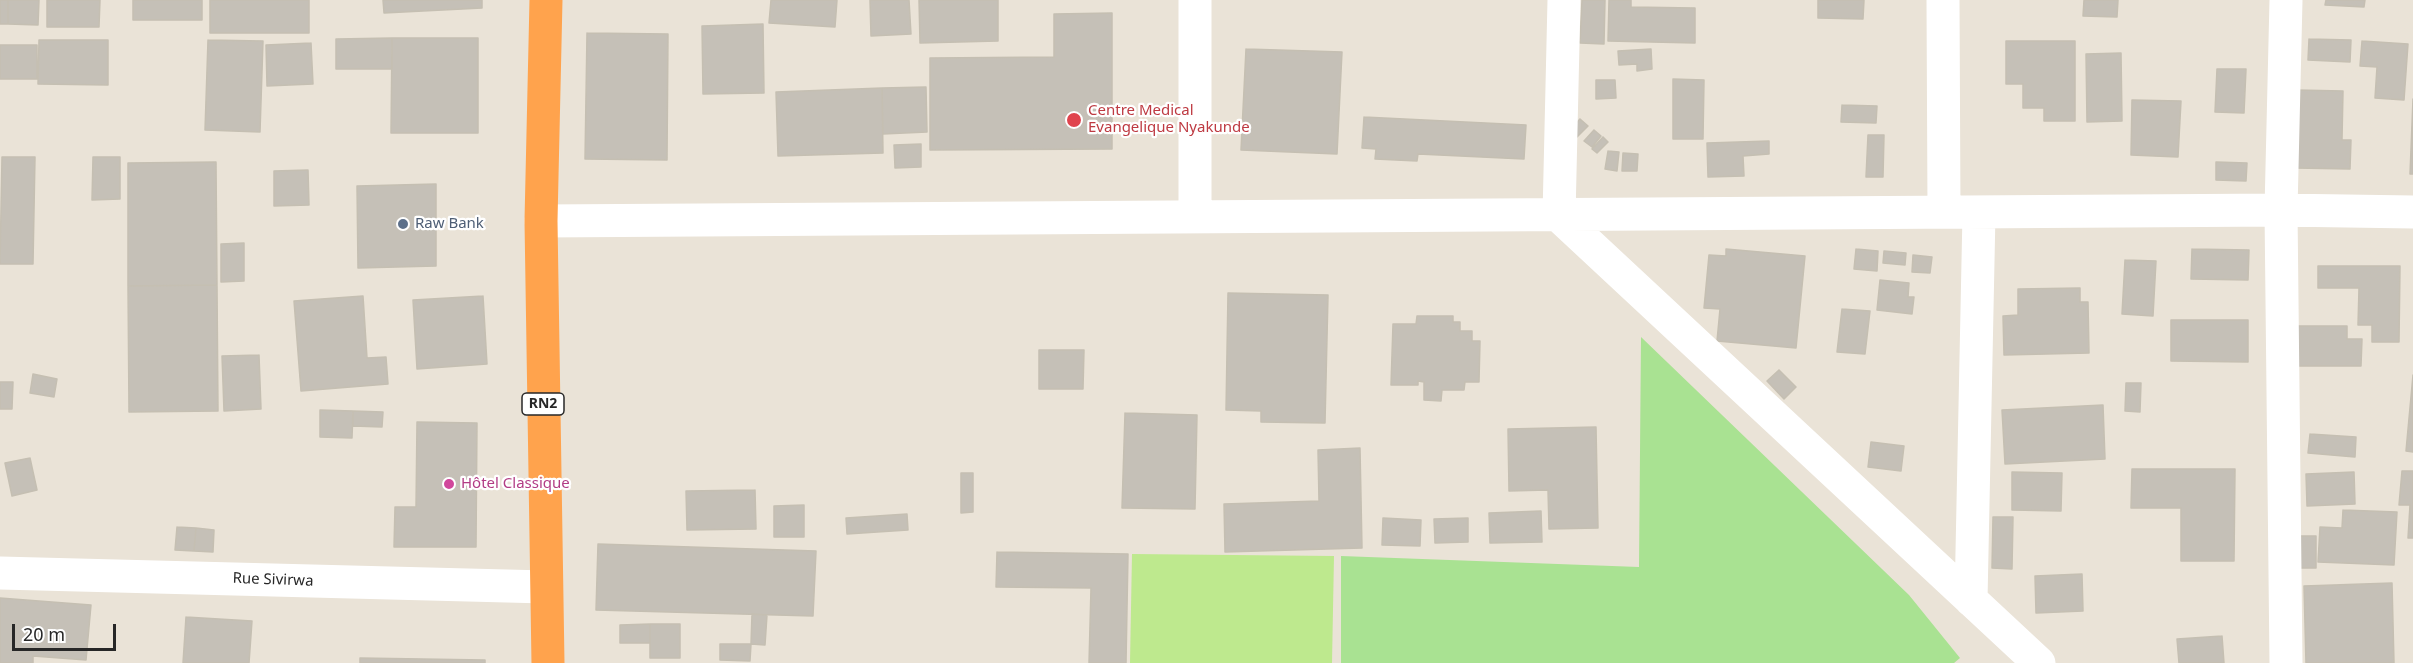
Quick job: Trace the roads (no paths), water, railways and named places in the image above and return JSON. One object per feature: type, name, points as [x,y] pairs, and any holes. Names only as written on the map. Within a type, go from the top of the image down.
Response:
[{"type":"highway","name":"RN2","points":[[546,0],[541,221],[546,587],[550,663]]},
{"type":"street","points":[[1195,0],[1195,215]]},
{"type":"street","points":[[1564,0],[1559,216],[2039,663]]},
{"type":"street","points":[[1943,0],[1944,212]]},
{"type":"street","points":[[2286,0],[2281,210],[2286,663]]},
{"type":"street","points":[[541,221],[1195,215],[1559,216],[2281,210],[2413,212]]},
{"type":"street","points":[[1971,600],[1979,213]]},
{"type":"street","name":"Rue Sivirwa","points":[[0,573],[546,587]]},
{"type":"place","name":"Centre Medical Evangelique Nyakunde","points":[[1074,120]]},
{"type":"place","name":"Raw Bank","points":[[403,224]]},
{"type":"place","name":"Hôtel Classique","points":[[449,484]]}]
